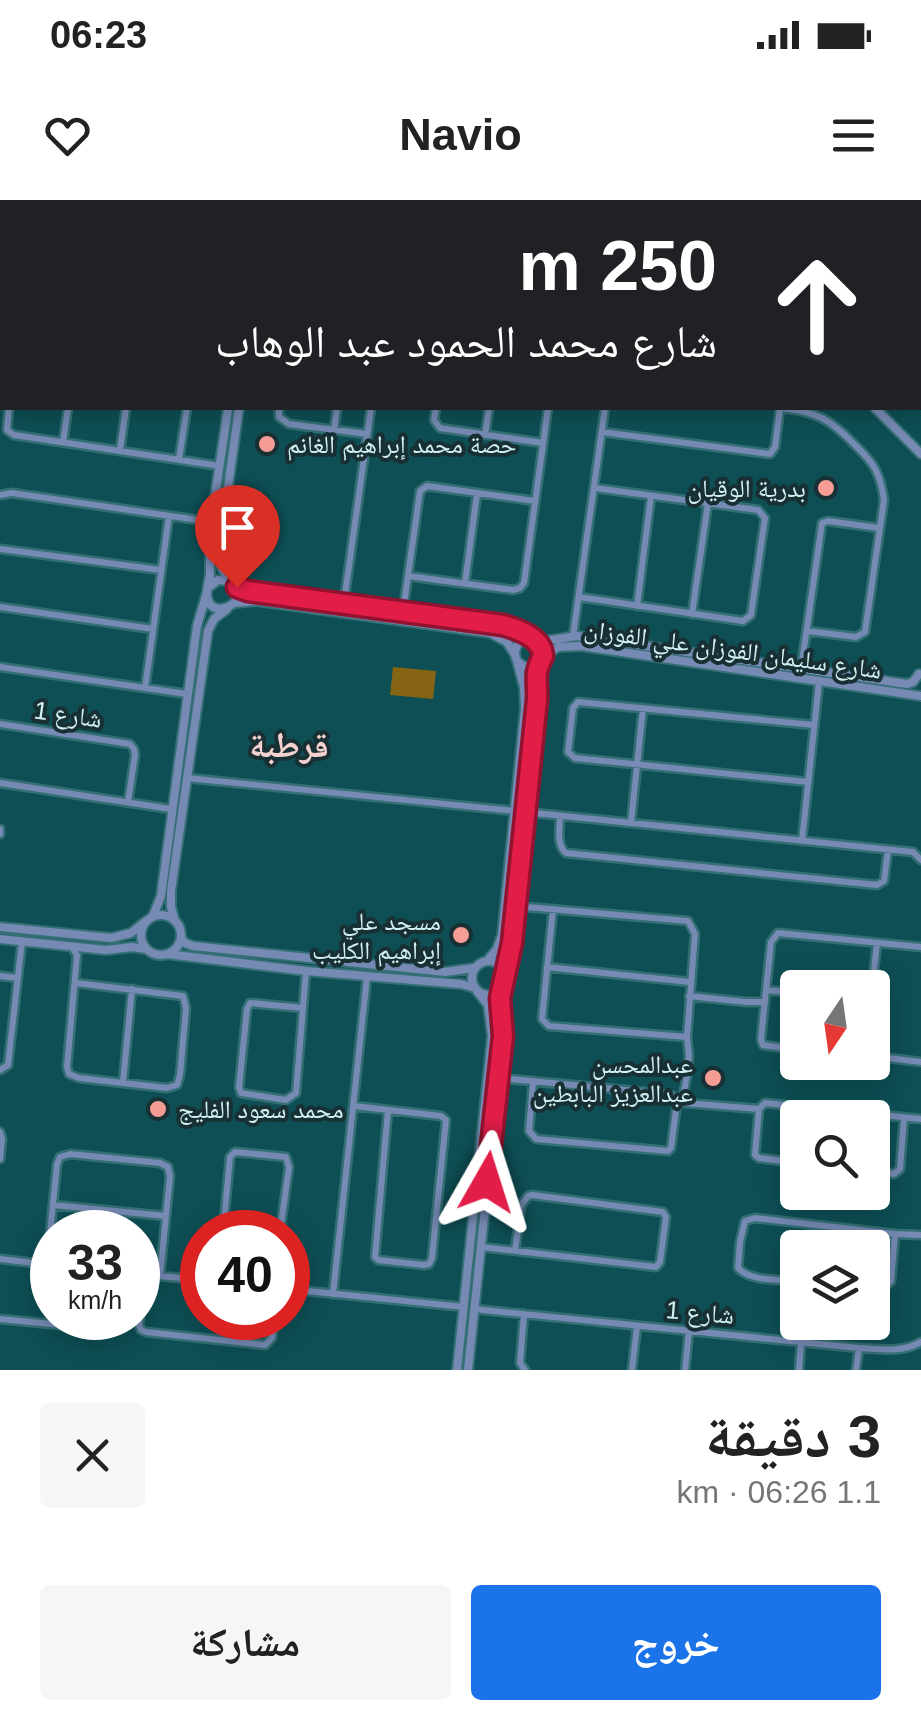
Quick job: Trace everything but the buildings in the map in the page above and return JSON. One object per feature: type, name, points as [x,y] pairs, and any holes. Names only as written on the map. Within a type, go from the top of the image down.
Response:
[{"type":"street","points":[[9,410],[6,427],[10,434],[220,466]]},
{"type":"street","points":[[62,442],[68,410]]},
{"type":"street","points":[[120,450],[126,410]]},
{"type":"street","points":[[179,459],[186,410]]},
{"type":"street","points":[[229,410],[212,522],[208,600],[214,607],[231,606]]},
{"type":"street","points":[[167,954],[177,948],[181,938],[172,907],[172,891],[208,631],[237,594],[219,558],[239,410]]},
{"type":"street","points":[[279,410],[279,418],[286,423],[367,434]]},
{"type":"street","points":[[334,430],[337,410]]},
{"type":"street","points":[[344,602],[371,410]]},
{"type":"street","points":[[436,410],[434,420],[440,428],[544,443]]},
{"type":"street","points":[[485,434],[489,410]]},
{"type":"street","points":[[408,576],[520,588],[524,583],[548,410]]},
{"type":"street","points":[[574,636],[606,410]]},
{"type":"street","points":[[602,432],[770,454],[775,447],[782,410]]},
{"type":"street","points":[[806,410],[838,426],[874,463],[884,500],[865,632],[856,637],[807,631]]},
{"type":"street","points":[[877,410],[921,454]]},
{"type":"street","points":[[403,611],[420,492],[427,486],[535,501]]},
{"type":"street","points":[[579,597],[743,621],[751,615],[765,518],[758,510],[595,488]]},
{"type":"street","points":[[0,495],[12,493],[212,522]]},
{"type":"street","points":[[465,583],[478,494]]},
{"type":"street","points":[[637,606],[652,496]]},
{"type":"street","points":[[692,614],[708,504]]},
{"type":"street","points":[[145,688],[168,516]]},
{"type":"street","points":[[801,669],[822,523],[880,528]]},
{"type":"street","points":[[0,549],[161,570]]},
{"type":"street","points":[[146,948],[140,934],[161,896],[198,621],[208,590],[221,579],[232,583]]},
{"type":"street","name":"شارع سليمان الفوزان علي الفوزان","points":[[232,583],[283,600],[490,633],[503,639],[515,657]]},
{"type":"street","name":"شارع سليمان الفوزان علي الفوزان","points":[[231,606],[253,600],[344,602],[503,625],[534,640],[574,636],[766,663],[921,696]]},
{"type":"street","points":[[0,607],[153,629]]},
{"type":"street","points":[[181,938],[193,946],[445,972],[474,968],[487,960],[497,950],[502,935],[520,811],[537,700],[535,677],[542,647],[534,640],[520,642],[515,657],[524,687],[525,708],[520,811],[515,906],[512,943],[501,990],[503,1036],[499,1078],[491,1102]]},
{"type":"street","name":"شارع سليمان الفوزان علي الفوزان","points":[[540,661],[558,648],[576,645],[819,682],[897,689]]},
{"type":"street","points":[[515,657],[526,667],[540,661]]},
{"type":"street","points":[[750,661],[754,667],[751,672]]},
{"type":"street","points":[[897,689],[912,690],[919,680],[921,662]]},
{"type":"street","points":[[764,674],[762,668],[766,663]]},
{"type":"street","points":[[0,668],[187,694]]},
{"type":"street","points":[[802,841],[819,682]]},
{"type":"street","points":[[808,782],[576,758],[568,752],[573,708],[578,702],[814,725]]},
{"type":"street","points":[[631,823],[643,708]]},
{"type":"street","name":"شارع 1","points":[[0,724],[130,744],[135,756],[128,802]]},
{"type":"street","points":[[187,778],[913,852],[921,860]]},
{"type":"street","points":[[0,783],[172,809]]},
{"type":"street","points":[[560,816],[560,844],[566,854],[877,885],[884,881],[888,850]]},
{"type":"street","points":[[515,906],[688,922],[695,934],[687,1075],[668,1152],[536,1139],[529,1131],[532,1082]]},
{"type":"street","points":[[552,909],[542,1018],[549,1026],[687,1037]]},
{"type":"street","points":[[0,928],[111,938],[126,935],[149,919],[166,915],[175,921]]},
{"type":"street","points":[[780,1048],[763,1046],[761,1038],[771,942],[778,933],[921,947]]},
{"type":"street","points":[[0,938],[110,950],[146,948],[155,954],[462,984],[491,994],[501,990]]},
{"type":"street","points":[[0,1070],[8,1065],[22,941]]},
{"type":"street","points":[[874,970],[877,943]]},
{"type":"street","points":[[70,945],[77,955],[68,1072],[79,1078],[171,1088],[178,1083],[185,998],[178,994],[76,983]]},
{"type":"street","points":[[77,955],[86,947]]},
{"type":"street","points":[[253,965],[254,953]]},
{"type":"street","points":[[487,960],[498,964],[506,976]]},
{"type":"street","points":[[547,967],[690,982]]},
{"type":"street","points":[[456,1370],[491,1102],[492,1024],[488,1005],[472,980],[474,968]]},
{"type":"street","points":[[303,1008],[250,1004],[238,1087],[241,1093],[286,1100],[296,1093],[303,1008],[306,971]]},
{"type":"street","points":[[0,976],[18,978]]},
{"type":"street","points":[[334,1294],[367,977]]},
{"type":"street","points":[[122,1082],[132,989]]},
{"type":"street","points":[[766,990],[780,991]]},
{"type":"street","points":[[689,996],[765,1002]]},
{"type":"street","points":[[890,1058],[921,1062]]},
{"type":"street","points":[[499,1078],[656,1093],[680,1101],[759,1109],[768,1102],[921,1119]]},
{"type":"street","points":[[354,1106],[441,1116],[446,1120],[429,1264],[375,1257],[388,1110]]},
{"type":"street","points":[[759,1109],[755,1155],[780,1160]]},
{"type":"street","points":[[468,1370],[489,1116]]},
{"type":"street","points":[[890,1173],[898,1172],[904,1118]]},
{"type":"street","points":[[0,1132],[0,1160]]},
{"type":"street","points":[[225,1210],[230,1157],[236,1152],[286,1157],[289,1167],[283,1210]]},
{"type":"street","points":[[53,1210],[57,1164],[62,1156],[162,1164],[169,1169],[170,1178],[160,1276],[180,1278]]},
{"type":"street","points":[[481,1247],[515,1251],[656,1267],[666,1217],[662,1212],[532,1195],[521,1206],[515,1251]]},
{"type":"street","points":[[53,1205],[166,1216]]},
{"type":"street","points":[[780,1279],[745,1275],[738,1268],[745,1220],[860,1230]]},
{"type":"street","points":[[890,1233],[921,1234]]},
{"type":"street","points":[[890,1282],[895,1234]]},
{"type":"street","points":[[0,1259],[30,1262]]},
{"type":"street","points":[[310,1291],[464,1307]]},
{"type":"street","name":"شارع 1","points":[[474,1308],[859,1348],[898,1350],[921,1342]]},
{"type":"street","points":[[524,1314],[520,1363],[525,1370]]},
{"type":"street","points":[[0,1319],[30,1322]]},
{"type":"street","points":[[632,1370],[637,1326]]},
{"type":"street","points":[[685,1370],[689,1331]]},
{"type":"street","points":[[225,1340],[265,1344],[270,1340]]},
{"type":"street","points":[[799,1370],[801,1343]]},
{"type":"street","points":[[856,1370],[859,1348]]},
{"type":"street","points":[[459,1352],[469,1355]]},
{"type":"shaded area","points":[[393,667],[436,671],[433,699],[390,695]]},
{"type":"place","name":"حصة محمد إبراهيم الغانم","points":[[267,444]]},
{"type":"place","name":"بدرية الوقيان","points":[[826,488]]},
{"type":"place","name":"مسجد علي إبراهيم الكليب","points":[[461,935]]},
{"type":"place","name":"عبدالمحسن عبدالعزيز البابطين","points":[[713,1078]]},
{"type":"place","name":"محمد سعود الفليج","points":[[158,1109]]},
{"type":"district","name":"قرطبة","points":[[289,745]]},
{"type":"route","points":[[237,587],[503,625],[542,647],[536,673],[537,700],[512,943],[500,998],[503,1036],[487,1182]]}]
